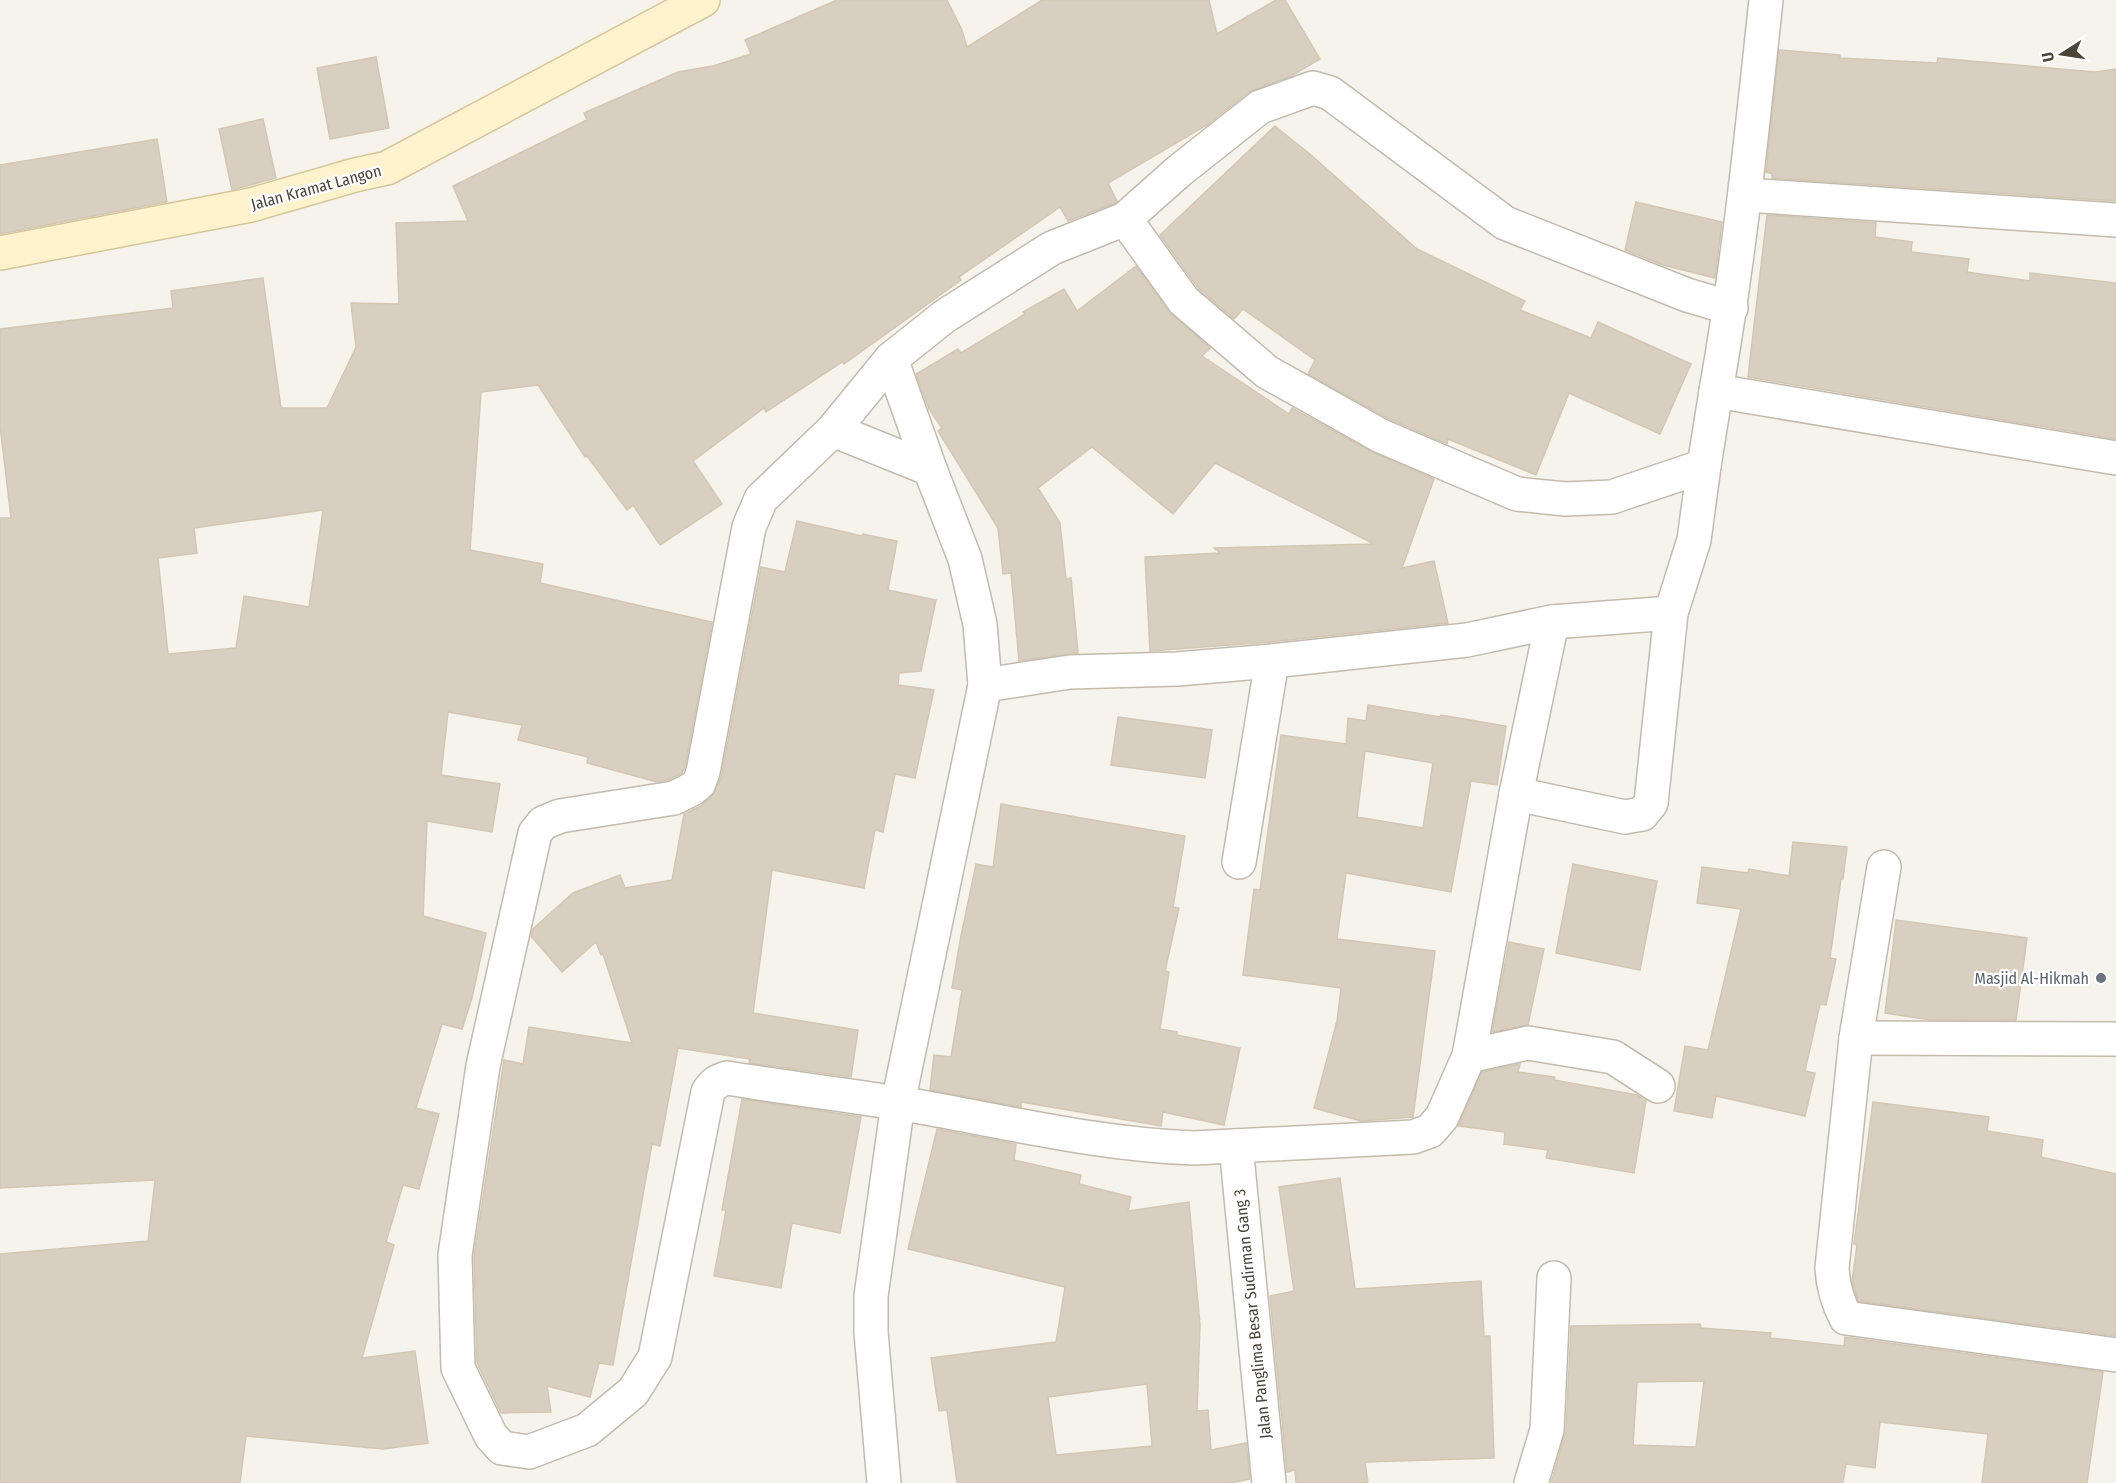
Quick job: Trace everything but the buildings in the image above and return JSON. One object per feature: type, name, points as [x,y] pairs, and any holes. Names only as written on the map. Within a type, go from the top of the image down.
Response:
[{"type":"street","name":"Jalan Kramat Langon","points":[[0,254],[251,206],[387,168],[703,0]]},
{"type":"street","points":[[1516,794],[1625,817],[1642,814],[1651,803],[1671,613],[1694,540],[1731,308],[1746,195],[1766,0]]},
{"type":"street","points":[[1552,622],[1516,794],[1469,1056],[1442,1117],[1430,1131],[1413,1137],[1194,1148],[1158,1147],[1108,1141],[898,1103],[727,1078],[712,1084],[708,1092],[655,1357],[633,1392],[587,1430],[529,1452],[502,1448],[491,1436],[458,1368],[454,1255],[483,1066],[535,833],[543,823],[560,816],[674,798],[699,783],[703,772],[749,527],[761,499],[833,430],[891,359],[945,316],[1052,248],[1125,219],[1179,171],[1260,107],[1313,88],[1330,93],[1505,223],[1687,295],[1731,308]]},
{"type":"street","points":[[1746,195],[2116,220]]},
{"type":"street","points":[[1125,219],[1184,301],[1268,372],[1381,435],[1517,494],[1565,499],[1612,497],[1704,466]]},
{"type":"street","points":[[884,1483],[871,1332],[871,1296],[898,1103],[985,686],[980,624],[965,559],[891,359]]},
{"type":"street","points":[[1716,391],[2116,458]]},
{"type":"street","points":[[833,430],[930,469]]},
{"type":"street","points":[[985,686],[1070,672],[1178,669],[1272,661],[1467,640],[1552,622],[1671,613]]},
{"type":"street","points":[[1239,862],[1272,661]]},
{"type":"street","points":[[1884,867],[1856,1038],[1832,1268],[1833,1287],[1846,1318],[2116,1355]]},
{"type":"street","points":[[1856,1038],[2116,1039]]},
{"type":"street","points":[[1469,1056],[1528,1043],[1613,1057],[1658,1086]]},
{"type":"street","name":"Jalan Panglima Besar Sudirman Gang 3","points":[[1236,1146],[1269,1483]]},
{"type":"street","points":[[1532,1483],[1547,1430],[1554,1278]]},
{"type":"place","name":"Masjid Al-Hikmah","points":[[2101,978]]}]
